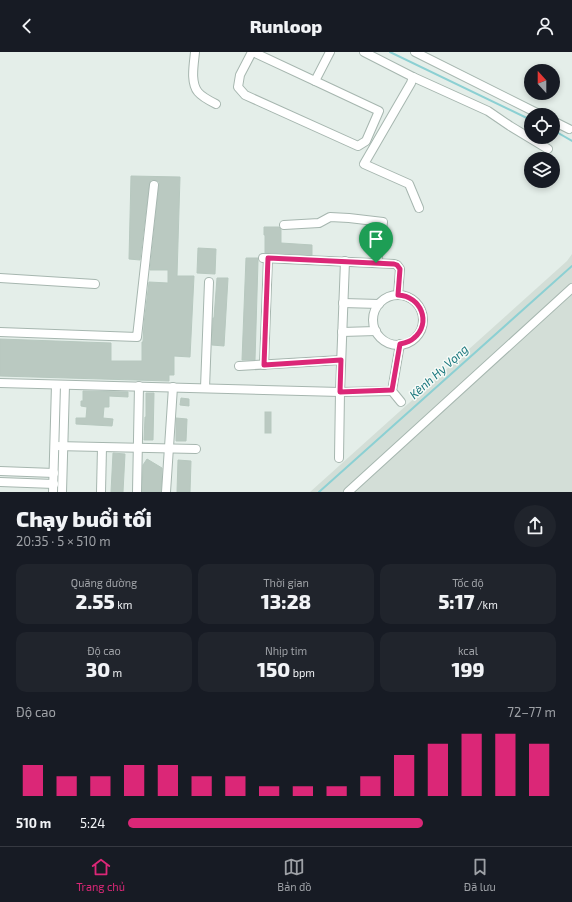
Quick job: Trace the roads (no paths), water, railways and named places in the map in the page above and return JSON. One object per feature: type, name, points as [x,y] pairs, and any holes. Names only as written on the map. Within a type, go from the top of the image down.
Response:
[{"type":"street","points":[[195,52],[193,68],[194,86],[199,93],[216,104]]},
{"type":"street","points":[[252,52],[379,111],[366,141],[358,146],[245,95],[238,87],[240,75],[252,52]]},
{"type":"street","points":[[315,81],[330,52]]},
{"type":"street","points":[[364,52],[413,77],[488,111],[548,149]]},
{"type":"street","points":[[415,52],[527,108]]},
{"type":"street","points":[[413,77],[411,83],[364,164],[409,184],[419,208]]},
{"type":"street","points":[[560,124],[569,129]]},
{"type":"street","points":[[0,332],[137,337],[154,185]]},
{"type":"street","points":[[284,225],[319,223],[330,218],[349,218],[383,222],[376,263]]},
{"type":"street","points":[[264,365],[265,258],[394,264],[400,269],[398,295]]},
{"type":"street","points":[[339,458],[345,262]]},
{"type":"street","points":[[0,278],[95,284]]},
{"type":"street","points":[[205,388],[209,282]]},
{"type":"street","points":[[348,492],[572,288]]},
{"type":"street","points":[[398,295],[408,297],[415,302],[420,308],[423,316],[423,324],[420,332],[408,343],[392,344],[378,335],[374,328],[373,319],[379,304],[385,299],[398,295]]},
{"type":"street","points":[[343,303],[379,304]]},
{"type":"street","points":[[342,332],[376,331]]},
{"type":"street","points":[[400,344],[392,390],[401,402]]},
{"type":"street","points":[[239,366],[341,360]]},
{"type":"street","points":[[0,383],[340,392],[392,390]]},
{"type":"street","points":[[56,385],[62,492]]},
{"type":"street","points":[[0,482],[54,488],[54,473],[59,446],[65,385]]},
{"type":"street","points":[[137,492],[140,386]]},
{"type":"street","points":[[166,492],[173,387]]},
{"type":"street","points":[[59,446],[196,448]]},
{"type":"street","points":[[101,492],[102,447]]},
{"type":"street","points":[[0,471],[54,473]]},
{"type":"waterway","name":"Kênh Hy Vọng","points":[[390,52],[524,117]]},
{"type":"waterway","name":"Kênh Hy Vọng","points":[[560,134],[572,141]]},
{"type":"waterway","name":"Kênh Hy Vọng","points":[[319,492],[572,266]]}]
